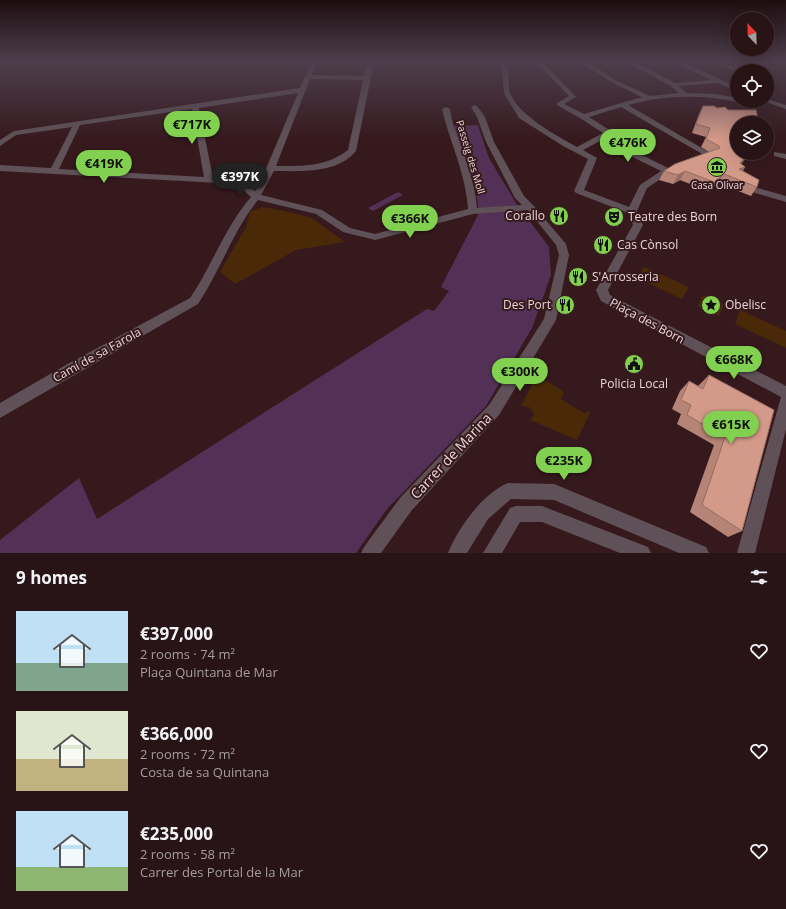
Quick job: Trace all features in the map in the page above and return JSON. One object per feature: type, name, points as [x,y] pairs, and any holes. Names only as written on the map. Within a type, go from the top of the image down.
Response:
[{"type":"street","points":[[0,168],[239,182],[270,170],[314,169],[344,159],[352,151],[365,88]]},
{"type":"street","points":[[507,88],[507,93],[522,116],[577,150],[593,158],[579,191],[632,211],[643,187],[666,171],[709,156],[623,105]]},
{"type":"street","points":[[564,88],[573,97],[559,104],[583,116],[608,133],[577,150]]},
{"type":"street","points":[[627,88],[649,98]]},
{"type":"street","points":[[676,88],[686,96]]},
{"type":"street","points":[[0,144],[14,133],[302,90]]},
{"type":"street","points":[[256,197],[270,170],[302,90]]},
{"type":"street","points":[[583,116],[649,98],[686,96],[730,97]]},
{"type":"street","points":[[774,103],[786,107]]},
{"type":"street","points":[[195,106],[209,180]]},
{"type":"street","name":"Carrer de Marina","points":[[370,553],[406,504],[494,410],[550,320],[564,255],[561,244],[525,207],[490,142],[481,117],[474,107]]},
{"type":"street","name":"Passeig des Moll","points":[[446,109],[450,129],[458,146],[476,211]]},
{"type":"street","points":[[54,171],[77,124]]},
{"type":"street","points":[[600,137],[666,171]]},
{"type":"street","points":[[777,154],[786,157]]},
{"type":"street","points":[[239,182],[256,197],[319,212],[347,230],[375,237],[476,211],[525,207]]},
{"type":"street","points":[[758,191],[786,199]]},
{"type":"street","name":"Camí de sa Farola","points":[[0,411],[74,367],[194,300],[204,286],[244,211],[256,197]]},
{"type":"street","name":"Plaça des Born","points":[[632,211],[638,225],[602,290],[605,298],[786,392]]},
{"type":"street","points":[[746,553],[786,402]]},
{"type":"street","points":[[457,553],[482,513],[508,491],[554,492],[700,553]]},
{"type":"street","points":[[492,553],[516,514],[542,514],[642,553]]},
{"type":"shaded area","points":[[478,125],[489,158],[516,203],[549,247],[551,275],[532,328],[486,406],[387,509],[356,553],[0,553],[0,540],[79,478],[97,519],[427,309],[434,311],[449,291],[441,287],[478,215],[474,183],[453,126]]},
{"type":"shaded area","points":[[398,192],[403,195],[373,211],[368,208]]},
{"type":"shaded area","points":[[262,207],[312,218],[345,242],[296,250],[235,284],[220,272],[246,227],[250,212]]},
{"type":"shaded area","points":[[644,267],[689,287],[682,299],[637,278]]},
{"type":"shaded area","points":[[703,295],[724,304],[719,316],[698,306]]},
{"type":"shaded area","points":[[740,310],[786,331],[786,348],[735,324]]},
{"type":"shaded area","points":[[537,375],[564,392],[561,399],[585,414],[587,411],[590,413],[577,440],[530,420],[534,414],[529,407],[521,406]]},
{"type":"building","points":[[703,106],[714,106],[717,108],[725,107],[728,110],[756,110],[757,116],[730,116],[730,160],[743,160],[740,163],[745,167],[739,169],[759,180],[757,187],[724,174],[714,182],[685,171],[678,175],[664,171],[675,164],[720,148],[706,139],[710,128],[696,124]]},
{"type":"building","points":[[709,375],[774,410],[742,531],[702,505],[725,437],[687,415],[691,405],[681,400],[689,381],[703,389]]},
{"type":"place","name":"Casa Olivar","points":[[717,167]]},
{"type":"place","name":"Corallo","points":[[559,216]]},
{"type":"place","name":"Teatre des Born","points":[[614,217]]},
{"type":"place","name":"Cas Cònsol","points":[[603,245]]},
{"type":"place","name":"S'Arrosseria","points":[[578,277]]},
{"type":"place","name":"Des Port","points":[[565,305]]},
{"type":"place","name":"Obelisc","points":[[711,305]]},
{"type":"place","name":"Policia Local","points":[[634,364]]}]
